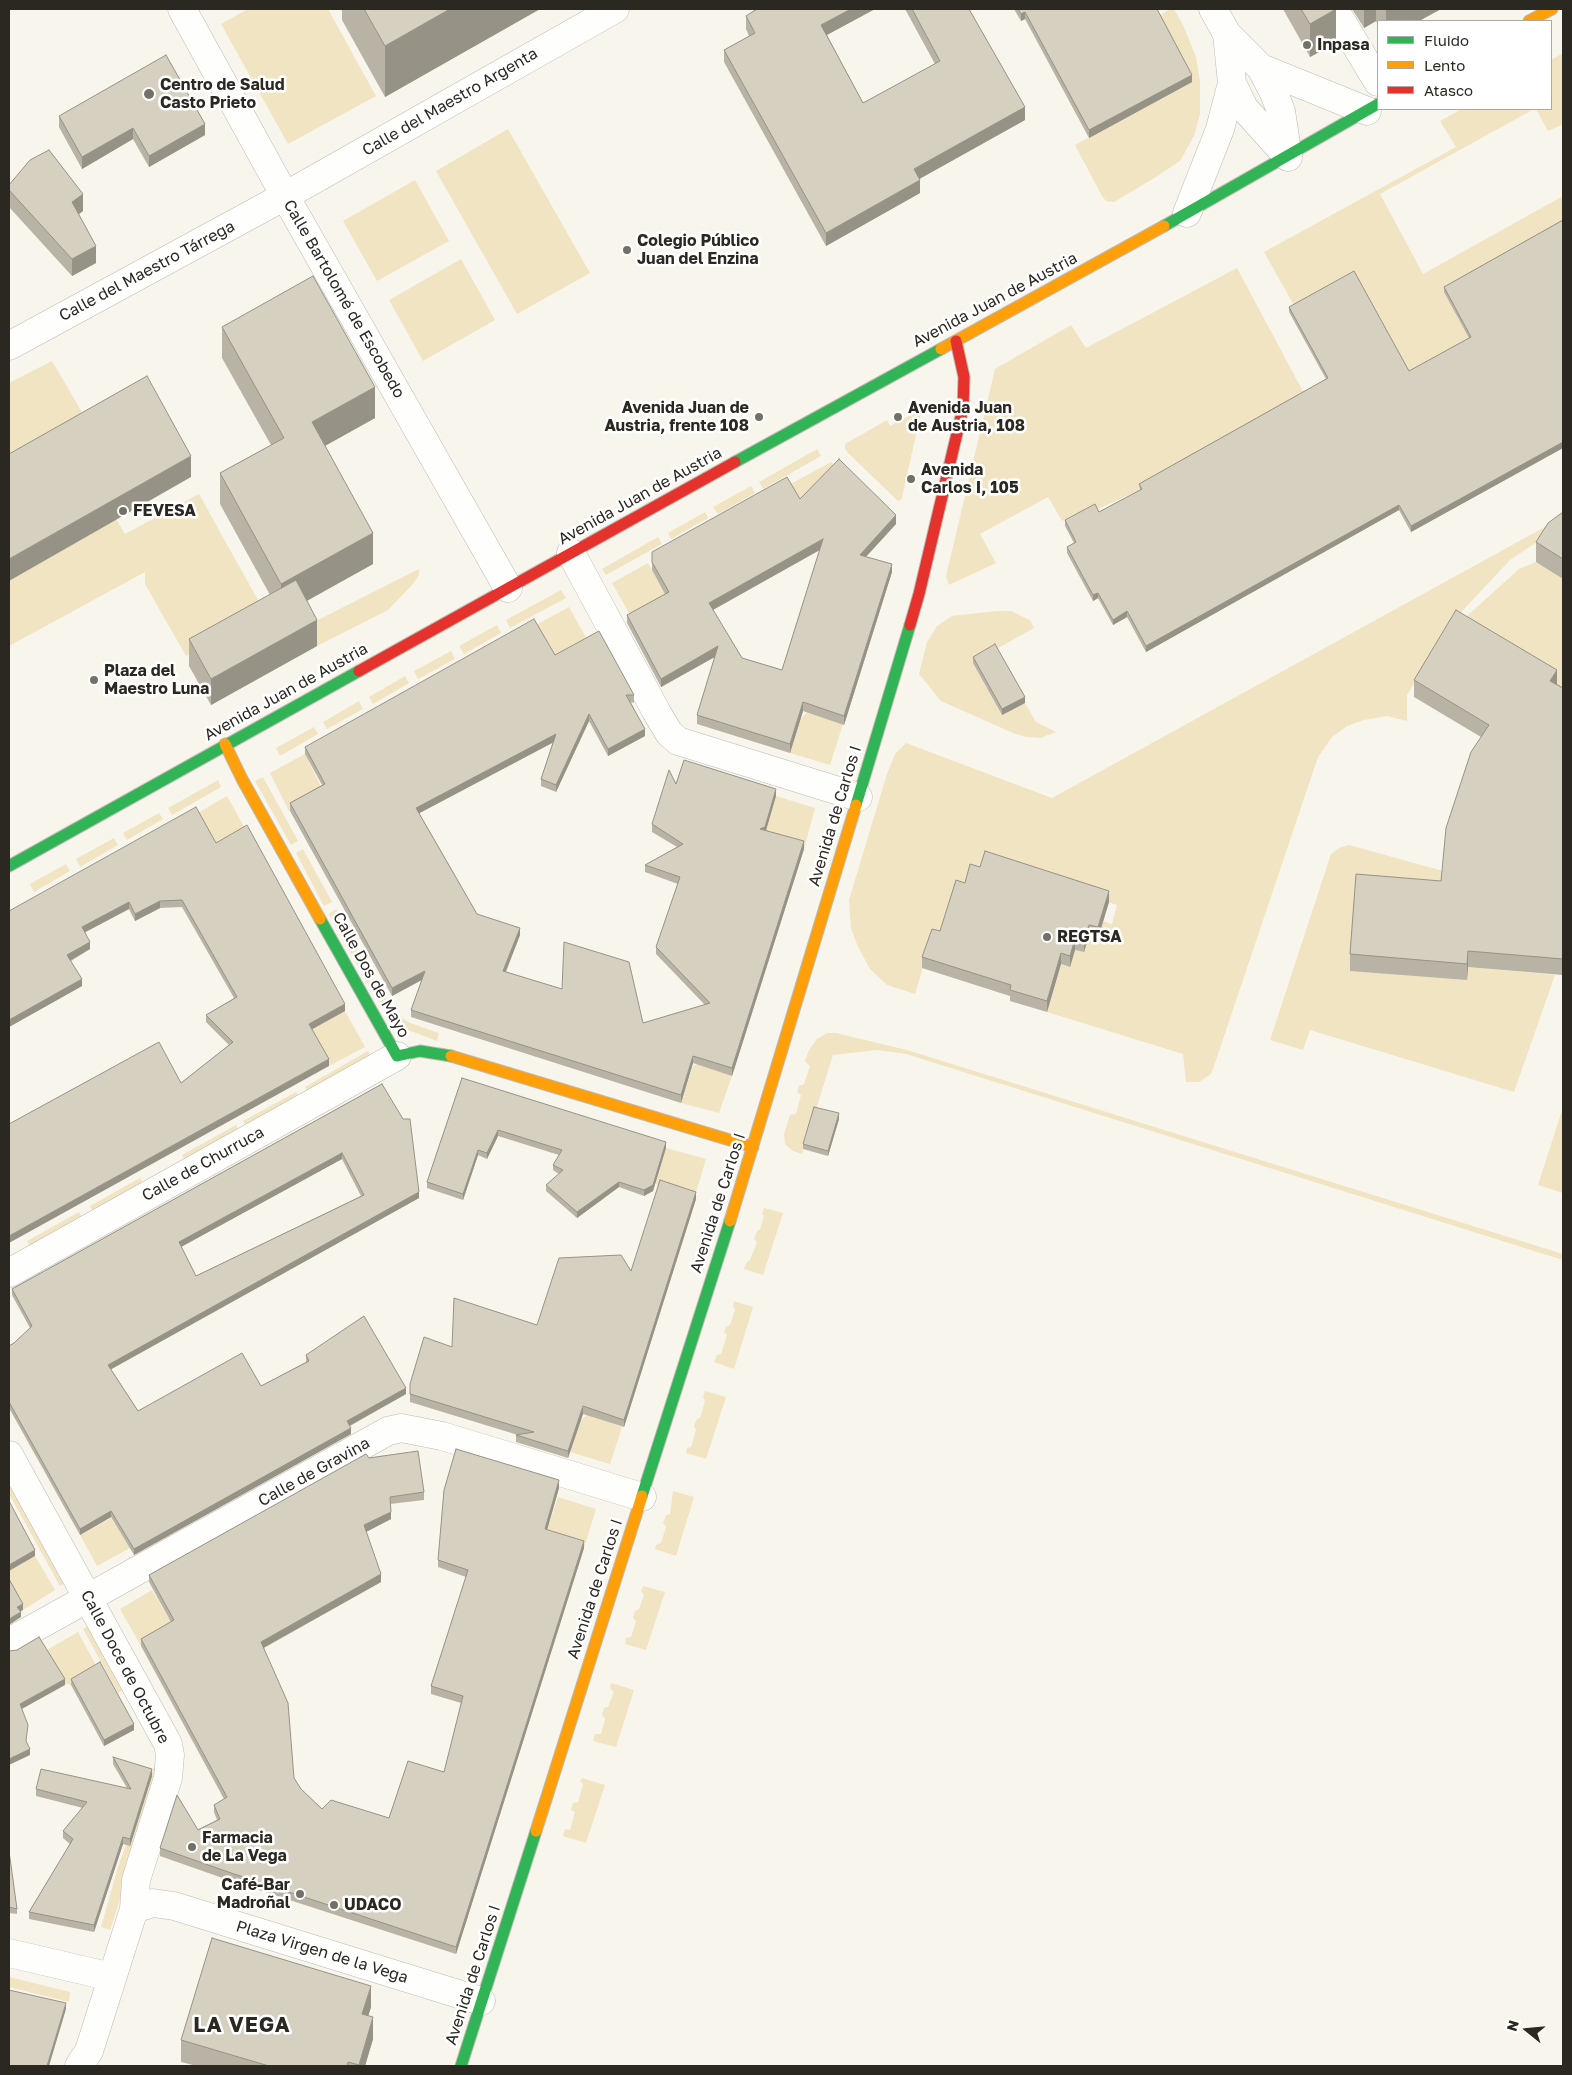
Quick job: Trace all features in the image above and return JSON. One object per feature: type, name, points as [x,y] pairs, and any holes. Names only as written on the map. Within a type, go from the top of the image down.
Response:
[{"type":"main road","points":[[1531,20],[1552,9]]},
{"type":"main road","name":"Avenida Juan de Austria","points":[[9,866],[225,744],[956,341],[1373,108]]},
{"type":"main road","name":"Avenida de Carlos I","points":[[461,2066],[753,1147],[919,594],[963,408],[964,376],[956,341]]},
{"type":"main road","name":"Calle Dos de Mayo","points":[[225,744],[242,779],[397,1056],[420,1051],[460,1058],[753,1147]]},
{"type":"street","name":"Calle Bartolomé de Escobedo","points":[[182,9],[285,196],[508,588]]},
{"type":"street","name":"Calle del Maestro Argenta","points":[[285,196],[615,9]]},
{"type":"street","points":[[1213,9],[1227,34],[1261,68],[1282,111],[1288,157]]},
{"type":"street","points":[[1334,9],[1377,80]]},
{"type":"street","points":[[1227,34],[1232,83],[1244,108],[1288,157]]},
{"type":"street","points":[[1261,68],[1373,108]]},
{"type":"street","points":[[1187,213],[1220,129],[1232,83]]},
{"type":"street","name":"Calle del Maestro Tárrega","points":[[9,346],[285,196]]},
{"type":"street","points":[[571,553],[656,711],[669,732],[678,741],[858,797]]},
{"type":"street","name":"Calle de Churruca","points":[[9,1273],[397,1056]]},
{"type":"street","name":"Calle de Gravina","points":[[9,1642],[388,1431],[401,1428],[442,1436],[642,1496]]},
{"type":"street","name":"Calle Doce de Octubre","points":[[9,1455],[168,1744],[170,1766],[168,1778],[136,1880],[134,1909],[87,2061]]},
{"type":"street","name":"Plaza Virgen de la Vega","points":[[134,1909],[153,1903],[174,1906],[481,2001]]},
{"type":"street","points":[[9,1953],[112,1977]]},
{"type":"shaded area","points":[[248,9],[328,9],[376,96],[288,144],[221,24]]},
{"type":"shaded area","points":[[1170,9],[1174,9],[1183,25],[1196,57],[1200,81],[1200,114],[1194,136],[1180,161],[1114,202],[1106,201],[1075,145],[1192,82],[1157,17]]},
{"type":"shaded area","points":[[1563,53],[1563,124],[1548,131],[1537,110],[1552,110],[1552,59]]},
{"type":"shaded area","points":[[1460,110],[1532,110],[1380,194],[1423,274],[1563,196],[1563,226],[1471,342],[1409,377],[1296,309],[1264,252],[1456,147],[1440,121]]},
{"type":"shaded area","points":[[508,129],[590,273],[517,314],[436,171]]},
{"type":"shaded area","points":[[415,180],[449,241],[377,281],[343,221]]},
{"type":"shaded area","points":[[461,259],[495,320],[423,361],[389,300]]},
{"type":"shaded area","points":[[1237,268],[1306,397],[1139,490],[1079,518],[1076,513],[1062,521],[1048,497],[980,534],[996,563],[949,585],[946,576],[995,369],[1071,325],[1086,348]]},
{"type":"shaded area","points":[[52,361],[86,419],[9,476],[9,383]]},
{"type":"shaded area","points":[[919,404],[921,413],[902,497],[898,501],[848,453],[845,449],[845,444],[887,420],[890,426],[911,415],[909,408]]},
{"type":"shaded area","points":[[817,449],[821,456],[763,489],[759,482]]},
{"type":"shaded area","points":[[831,462],[837,470],[797,504],[787,486]]},
{"type":"shaded area","points":[[751,486],[755,493],[718,514],[713,507]]},
{"type":"shaded area","points":[[199,494],[264,611],[186,656],[145,584],[145,572],[9,646],[9,581],[116,519],[125,534]]},
{"type":"shaded area","points":[[705,512],[708,518],[671,539],[668,533]]},
{"type":"shaded area","points":[[1563,517],[1537,542],[1510,560],[1451,623],[1407,695],[1407,721],[1387,716],[1364,720],[1347,726],[1332,737],[1318,757],[1211,1074],[1199,1082],[1186,1082],[1183,1054],[1047,1012],[1061,964],[1070,967],[1075,950],[1084,952],[1089,936],[1098,938],[1103,921],[1112,924],[1117,905],[985,862],[940,943],[931,940],[915,994],[887,985],[870,969],[858,947],[851,928],[849,900],[887,774],[895,754],[906,743],[1052,798]]},
{"type":"shaded area","points":[[658,537],[662,544],[606,575],[602,569]]},
{"type":"shaded area","points":[[1536,562],[1563,579],[1563,705],[1456,626],[1519,569]]},
{"type":"shaded area","points":[[648,563],[666,595],[633,620],[612,583]]},
{"type":"shaded area","points":[[419,569],[419,575],[412,585],[388,610],[317,646],[306,626]]},
{"type":"shaded area","points":[[561,590],[566,598],[510,628],[506,620]]},
{"type":"shaded area","points":[[569,607],[589,643],[556,661],[534,626]]},
{"type":"shaded area","points":[[1011,611],[1030,620],[1034,628],[973,662],[1002,715],[1025,703],[1036,722],[1056,732],[1040,738],[1013,733],[941,701],[919,674],[927,642],[937,626],[952,616]]},
{"type":"shaded area","points":[[497,625],[501,633],[464,654],[459,646]]},
{"type":"shaded area","points":[[451,651],[455,659],[418,679],[414,671]]},
{"type":"shaded area","points":[[405,676],[409,683],[373,704],[369,697]]},
{"type":"shaded area","points":[[359,701],[363,709],[327,729],[323,722]]},
{"type":"shaded area","points":[[807,712],[843,724],[830,765],[790,753],[800,720]]},
{"type":"shaded area","points":[[314,727],[318,734],[280,756],[276,748]]},
{"type":"shaded area","points":[[305,754],[323,791],[289,811],[270,773]]},
{"type":"shaded area","points":[[263,777],[298,841],[291,845],[255,781]]},
{"type":"shaded area","points":[[218,780],[221,787],[172,815],[168,808]]},
{"type":"shaded area","points":[[227,796],[247,832],[218,849],[196,814]]},
{"type":"shaded area","points":[[776,796],[815,808],[804,849],[765,834]]},
{"type":"shaded area","points":[[159,813],[163,819],[127,840],[123,833]]},
{"type":"shaded area","points":[[114,838],[118,845],[80,867],[76,859]]},
{"type":"shaded area","points":[[1349,845],[1508,889],[1468,967],[1555,975],[1514,1092],[1310,1030],[1303,1050],[1270,1040],[1331,854],[1339,848]]},
{"type":"shaded area","points":[[303,849],[332,902],[324,906],[296,853]]},
{"type":"shaded area","points":[[66,864],[70,871],[34,892],[30,884]]},
{"type":"shaded area","points":[[336,909],[366,964],[359,968],[329,914]]},
{"type":"shaded area","points":[[371,971],[394,1012],[410,1023],[439,1033],[437,1041],[395,1025],[363,976]]},
{"type":"shaded area","points":[[345,1011],[365,1047],[329,1066],[309,1031]]},
{"type":"shaded area","points":[[827,1033],[836,1033],[907,1050],[1563,1254],[1563,1260],[906,1054],[877,1050],[833,1055],[802,1154],[793,1151],[785,1144],[784,1134],[790,1115],[796,1114],[801,1095],[797,1092],[799,1086],[804,1084],[810,1066],[805,1061],[809,1050],[817,1039]]},
{"type":"shaded area","points":[[368,1051],[372,1059],[308,1094],[305,1087]]},
{"type":"shaded area","points":[[697,1064],[732,1076],[719,1113],[681,1103],[693,1066]]},
{"type":"shaded area","points":[[296,1092],[300,1098],[247,1128],[243,1121]]},
{"type":"shaded area","points":[[1563,1107],[1563,1193],[1538,1185]]},
{"type":"shaded area","points":[[236,1125],[239,1131],[185,1161],[182,1155]]},
{"type":"shaded area","points":[[666,1148],[706,1159],[694,1199],[659,1188],[656,1183]]},
{"type":"shaded area","points":[[140,1178],[144,1185],[93,1213],[90,1206]]},
{"type":"shaded area","points":[[764,1208],[783,1213],[763,1275],[744,1269],[750,1260],[757,1242],[754,1239],[757,1231],[760,1229]]},
{"type":"shaded area","points":[[79,1212],[83,1219],[31,1248],[27,1241]]},
{"type":"shaded area","points":[[734,1301],[753,1307],[734,1369],[714,1362],[717,1355],[721,1354],[727,1335],[724,1332],[726,1327],[730,1325],[735,1310],[733,1306]]},
{"type":"shaded area","points":[[705,1391],[726,1397],[706,1459],[686,1453],[687,1448],[691,1447],[696,1430],[694,1426],[697,1419],[700,1418],[705,1401],[703,1397]]},
{"type":"shaded area","points":[[587,1415],[622,1427],[610,1464],[570,1452],[580,1421]]},
{"type":"shaded area","points":[[13,1486],[66,1582],[60,1586],[9,1494],[9,1489]]},
{"type":"shaded area","points":[[673,1491],[694,1497],[676,1556],[655,1549],[656,1545],[661,1543],[666,1527],[663,1523],[666,1515],[670,1514]]},
{"type":"shaded area","points":[[558,1497],[596,1509],[584,1548],[548,1538],[546,1533]]},
{"type":"shaded area","points":[[111,1518],[130,1548],[97,1566],[80,1535]]},
{"type":"shaded area","points":[[35,1556],[55,1590],[23,1610],[9,1585],[9,1571]]},
{"type":"shaded area","points":[[643,1586],[665,1592],[646,1650],[625,1644],[626,1638],[631,1637],[636,1621],[633,1618],[635,1611],[639,1609],[644,1595],[641,1591]]},
{"type":"shaded area","points":[[152,1590],[174,1627],[141,1646],[120,1609]]},
{"type":"shaded area","points":[[90,1625],[125,1689],[118,1693],[83,1629]]},
{"type":"shaded area","points":[[78,1632],[98,1669],[71,1685],[64,1683],[45,1651]]},
{"type":"shaded area","points":[[611,1683],[634,1690],[616,1747],[593,1741],[595,1734],[601,1734],[605,1719],[602,1715],[604,1708],[608,1707],[614,1692],[610,1688]]},
{"type":"shaded area","points":[[156,1761],[160,1779],[110,1930],[101,1927],[118,1867]]},
{"type":"shaded area","points":[[582,1778],[605,1785],[586,1843],[563,1836],[565,1829],[570,1830],[575,1812],[571,1810],[573,1803],[578,1802],[583,1784],[580,1781]]},
{"type":"shaded area","points":[[9,1977],[70,1992],[69,2002],[9,1987]]},
{"type":"building","points":[[364,9],[450,9],[385,46]]},
{"type":"building","points":[[757,9],[851,9],[821,25],[863,103],[940,61],[912,9],[969,9],[1025,107],[914,169],[920,180],[826,233],[724,50],[755,33],[746,16]]},
{"type":"building","points":[[1018,9],[1157,9],[1192,75],[1089,130],[1025,12],[1021,14]]},
{"type":"building","points":[[1301,9],[1336,9],[1310,24]]},
{"type":"building","name":"Centro de Salud Casto Prieto","points":[[166,55],[205,124],[149,156],[133,128],[82,157],[59,116]]},
{"type":"building","points":[[49,150],[83,194],[72,202],[96,246],[72,259],[9,190],[9,185],[30,160]]},
{"type":"building","points":[[1563,220],[1563,442],[1411,526],[1399,505],[1146,646],[1127,611],[1113,620],[1098,593],[1093,595],[1067,547],[1076,542],[1065,520],[1095,504],[1099,512],[1142,489],[1139,484],[1328,378],[1289,307],[1354,271],[1409,371],[1471,337],[1444,287]]},
{"type":"building","points":[[313,276],[375,387],[312,422],[373,533],[281,584],[220,473],[284,438],[222,327]]},
{"type":"building","points":[[147,376],[191,456],[9,559],[9,454]]},
{"type":"building","points":[[839,459],[896,515],[860,555],[892,564],[844,716],[803,702],[790,744],[697,715],[718,646],[661,679],[627,615],[669,592],[652,562],[652,552],[787,477],[800,499]],"holes":[[[823,539],[782,670],[742,658],[709,603]]]},
{"type":"building","points":[[1563,512],[1563,559],[1536,542],[1548,523]]},
{"type":"building","points":[[296,580],[317,620],[211,679],[189,639]]},
{"type":"building","points":[[1456,610],[1557,670],[1550,681],[1563,688],[1563,959],[1468,951],[1467,964],[1350,954],[1356,874],[1441,881],[1446,828],[1471,752],[1489,725],[1414,680]]},
{"type":"building","points":[[534,619],[555,655],[599,631],[634,695],[626,695],[645,729],[608,749],[589,714],[556,785],[541,779],[556,734],[416,808],[477,914],[520,928],[503,971],[562,989],[564,942],[629,962],[643,1023],[710,1003],[656,947],[680,877],[645,865],[683,844],[652,824],[669,770],[676,784],[684,760],[776,789],[765,827],[760,829],[804,841],[732,1068],[693,1056],[681,1095],[411,1010],[425,971],[392,988],[290,803],[325,784],[305,747]]},
{"type":"building","points":[[995,644],[1025,697],[1002,709],[973,657]]},
{"type":"building","points":[[196,807],[216,843],[247,825],[345,1004],[309,1024],[329,1059],[9,1236],[9,1124],[159,1042],[181,1083],[233,1042],[206,1015],[237,997],[182,900],[160,901],[135,914],[129,902],[82,927],[90,942],[67,955],[82,979],[9,1020],[9,911]]},
{"type":"building","name":"REGTSA","points":[[985,851],[1109,891],[1098,927],[1089,925],[1084,941],[1075,939],[1070,956],[1061,953],[1047,1001],[1010,990],[1011,985],[922,957],[932,929],[940,931],[956,880],[965,883],[970,864],[980,867]]},
{"type":"building","points":[[462,1078],[666,1142],[653,1185],[644,1190],[619,1182],[577,1212],[546,1185],[563,1170],[553,1165],[562,1150],[498,1130],[487,1153],[478,1150],[463,1194],[427,1182]]},
{"type":"building","points":[[382,1084],[403,1119],[410,1119],[419,1192],[108,1365],[138,1411],[242,1353],[261,1386],[309,1361],[306,1355],[364,1316],[406,1388],[347,1421],[351,1428],[134,1549],[111,1511],[80,1529],[9,1402],[9,1346],[32,1326],[12,1289]],"holes":[[[342,1153],[364,1195],[196,1276],[179,1242]]]},
{"type":"building","points":[[814,1107],[839,1113],[828,1151],[803,1144]]},
{"type":"building","points":[[660,1180],[696,1192],[624,1420],[583,1406],[568,1451],[516,1435],[534,1432],[410,1394],[410,1384],[424,1337],[452,1347],[454,1298],[537,1325],[559,1258],[621,1255],[631,1271]]},
{"type":"building","points":[[456,1449],[559,1480],[545,1529],[584,1541],[456,1947],[160,1848],[177,1795],[198,1830],[220,1819],[214,1805],[227,1797],[141,1639],[174,1620],[149,1575],[366,1454],[369,1458],[418,1451],[424,1492],[390,1497],[391,1512],[364,1525],[381,1574],[261,1642],[288,1703],[294,1778],[301,1789],[322,1809],[331,1800],[389,1818],[408,1761],[444,1772],[463,1696],[431,1686],[468,1570],[438,1560],[444,1490]]},
{"type":"building","points":[[9,1501],[35,1550],[9,1565]]},
{"type":"building","points":[[9,1579],[23,1604],[17,1607],[21,1612],[9,1619]]},
{"type":"building","points":[[39,1637],[65,1679],[20,1704],[28,1725],[26,1741],[30,1749],[9,1759],[9,1651],[17,1650]]},
{"type":"building","points":[[100,1662],[134,1724],[104,1740],[71,1679]]},
{"type":"building","points":[[113,1757],[152,1769],[130,1839],[123,1837],[94,1925],[29,1912],[73,1839],[63,1831],[87,1802],[36,1789],[41,1769],[131,1789]]},
{"type":"building","points":[[9,1851],[17,1909],[9,1907]]},
{"type":"building","points":[[212,1938],[371,1986],[362,2014],[373,2017],[359,2065],[348,2062],[347,2066],[269,2066],[181,2040]]},
{"type":"building","points":[[9,1990],[66,2003],[47,2066],[9,2066]]},
{"type":"traffic: fast","points":[[1164,226],[1377,105]]},
{"type":"traffic: fast","points":[[735,462],[941,349]]},
{"type":"traffic: fast","points":[[856,805],[910,625]]},
{"type":"traffic: fast","points":[[9,866],[359,671]]},
{"type":"traffic: fast","points":[[320,919],[397,1056],[420,1051],[451,1056]]},
{"type":"traffic: fast","points":[[642,1496],[730,1221]]},
{"type":"traffic: fast","points":[[461,2066],[536,1831]]},
{"type":"traffic: slow","points":[[1531,20],[1552,9]]},
{"type":"traffic: slow","points":[[941,349],[1164,226]]},
{"type":"traffic: slow","points":[[225,744],[242,779],[320,919]]},
{"type":"traffic: slow","points":[[730,1221],[856,805]]},
{"type":"traffic: slow","points":[[451,1056],[753,1147]]},
{"type":"traffic: slow","points":[[536,1831],[642,1496]]},
{"type":"traffic: jam","points":[[910,625],[963,408],[964,377],[956,341]]},
{"type":"traffic: jam","points":[[359,671],[735,462]]},
{"type":"place","name":"Inpasa","points":[[1307,45]]},
{"type":"place","name":"Centro de Salud Casto Prieto","points":[[149,94]]},
{"type":"place","name":"Colegio Público Juan del Enzina","points":[[627,250]]},
{"type":"place","name":"Avenida Juan de Austria, frente 108","points":[[759,417]]},
{"type":"place","name":"Avenida Juan de Austria, 108","points":[[898,417]]},
{"type":"place","name":"Avenida Carlos I, 105","points":[[911,479]]},
{"type":"place","name":"FEVESA","points":[[123,511]]},
{"type":"place","name":"Plaza del Maestro Luna","points":[[94,680]]},
{"type":"place","name":"REGTSA","points":[[1047,937]]},
{"type":"place","name":"Farmacia de La Vega","points":[[192,1847]]},
{"type":"place","name":"Café-Bar Madroñal","points":[[300,1894]]},
{"type":"place","name":"UDACO","points":[[334,1905]]},
{"type":"district","name":"LA VEGA","points":[[242,2025]]}]
